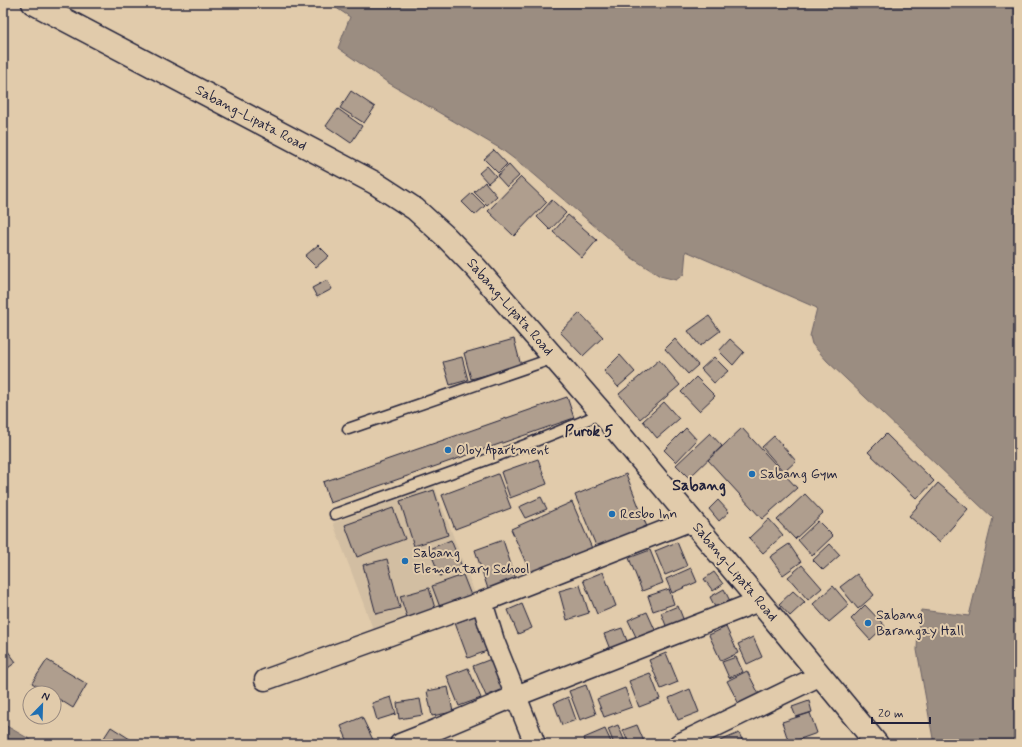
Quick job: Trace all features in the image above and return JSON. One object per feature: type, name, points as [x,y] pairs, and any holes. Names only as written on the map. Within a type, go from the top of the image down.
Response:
[{"type":"main road","name":"Sabang-Lipata Road","points":[[33,3],[375,183],[414,209],[445,236],[476,268],[602,413],[877,744]]},
{"type":"street","points":[[265,680],[482,602],[692,520]]},
{"type":"street","points":[[400,744],[516,696],[759,601]]},
{"type":"street","points":[[482,602],[494,641],[535,744]]},
{"type":"street","points":[[679,744],[821,675]]},
{"type":"lane","points":[[348,429],[554,358]]},
{"type":"lane","points":[[335,514],[496,456],[602,413]]},
{"type":"shaded area","points":[[329,3],[1019,3],[1019,744],[934,744],[917,650],[921,610],[969,616],[993,518],[827,361],[812,344],[810,336],[817,308],[686,251],[684,274],[676,280],[660,276],[632,258],[529,170],[501,149],[387,82],[338,48],[350,17]]},
{"type":"shaded area","name":"Sabang Elementary School","points":[[434,485],[477,599],[376,637],[333,523]]},
{"type":"shaded area","points":[[3,724],[38,744],[3,744]]},
{"type":"building","points":[[351,91],[375,107],[364,123],[340,108]]},
{"type":"building","points":[[338,109],[362,126],[351,143],[326,126]]},
{"type":"building","points":[[494,150],[507,164],[498,173],[484,159]]},
{"type":"building","points":[[509,165],[519,176],[507,187],[497,176]]},
{"type":"building","points":[[487,166],[496,176],[488,183],[479,173]]},
{"type":"building","points":[[521,177],[547,202],[514,236],[488,211]]},
{"type":"building","points":[[485,182],[497,196],[487,205],[474,192]]},
{"type":"building","points":[[472,193],[485,206],[475,215],[462,202]]},
{"type":"building","points":[[552,200],[566,213],[550,230],[537,217]]},
{"type":"building","points":[[568,215],[597,240],[582,258],[553,232]]},
{"type":"building","points":[[318,245],[329,256],[316,267],[305,256]]},
{"type":"building","points":[[327,280],[332,289],[317,297],[312,288]]},
{"type":"building","points":[[580,313],[603,337],[583,356],[560,332]]},
{"type":"building","points":[[709,316],[720,331],[700,346],[688,331]]},
{"type":"building","points":[[514,339],[521,366],[471,379],[464,353]]},
{"type":"building","points":[[675,339],[698,365],[688,374],[665,349]]},
{"type":"building","points":[[730,339],[744,352],[733,365],[719,351]]},
{"type":"building","points":[[620,355],[635,372],[618,387],[604,371]]},
{"type":"building","points":[[462,357],[468,380],[450,385],[443,362]]},
{"type":"building","points":[[714,357],[728,371],[714,383],[701,369]]},
{"type":"building","points":[[659,360],[680,385],[640,419],[619,394]]},
{"type":"building","points":[[696,377],[715,396],[699,411],[681,392]]},
{"type":"building","name":"Oloy Apartment","points":[[567,397],[574,418],[330,503],[323,482]]},
{"type":"building","points":[[664,402],[679,419],[657,438],[643,421]]},
{"type":"building","points":[[686,428],[697,440],[676,462],[664,450]]},
{"type":"building","name":"Sabang Gym","points":[[742,428],[797,488],[762,519],[708,460]]},
{"type":"building","points":[[710,433],[722,446],[689,478],[676,465]]},
{"type":"building","points":[[886,434],[934,481],[917,499],[868,452]]},
{"type":"building","points":[[774,436],[796,461],[784,472],[762,447]]},
{"type":"building","points":[[538,459],[547,484],[510,498],[501,472]]},
{"type":"building","points":[[498,474],[511,508],[455,529],[442,495]]},
{"type":"building","name":"Resbo Inn","points":[[626,474],[649,532],[599,553],[575,495]]},
{"type":"building","points":[[938,483],[968,509],[939,542],[909,516]]},
{"type":"building","points":[[434,490],[448,535],[414,546],[400,501]]},
{"type":"building","points":[[805,494],[823,513],[795,539],[777,520]]},
{"type":"building","points":[[541,497],[547,509],[525,518],[519,507]]},
{"type":"building","points":[[718,500],[729,512],[719,521],[709,509]]},
{"type":"building","points":[[572,502],[594,553],[533,579],[511,529]]},
{"type":"building","points":[[393,508],[405,539],[357,557],[345,525]]},
{"type":"building","points":[[769,519],[783,535],[763,553],[749,538]]},
{"type":"building","points":[[818,521],[833,536],[812,556],[798,540]]},
{"type":"building","points":[[451,540],[462,567],[440,576],[429,549]]},
{"type":"building","points":[[503,540],[516,580],[488,589],[475,550]]},
{"type":"building","points":[[677,542],[687,566],[665,575],[655,551]]},
{"type":"building","points":[[789,544],[801,562],[783,575],[770,557]]},
{"type":"building","points":[[830,544],[840,555],[823,570],[813,560]]},
{"type":"building","points":[[650,550],[663,583],[642,591],[629,558]]},
{"type":"building","points":[[387,559],[400,608],[376,614],[363,565]]},
{"type":"building","points":[[802,565],[822,588],[808,600],[788,577]]},
{"type":"building","points":[[691,568],[697,582],[672,593],[666,579]]},
{"type":"building","points":[[603,572],[616,606],[597,614],[583,580]]},
{"type":"building","points":[[714,572],[723,584],[713,591],[704,579]]},
{"type":"building","points":[[857,574],[874,595],[858,609],[840,587]]},
{"type":"building","points":[[463,575],[472,598],[441,610],[432,586]]},
{"type":"building","points":[[580,585],[589,613],[567,620],[559,591]]},
{"type":"building","points":[[833,586],[849,605],[829,622],[813,604]]},
{"type":"building","points":[[429,588],[437,615],[409,623],[400,596]]},
{"type":"building","points":[[669,589],[674,604],[653,611],[648,596]]},
{"type":"building","points":[[724,589],[731,603],[717,611],[710,597]]},
{"type":"building","points":[[793,591],[805,602],[790,616],[779,604]]},
{"type":"building","points":[[522,604],[532,628],[518,634],[508,610]]},
{"type":"building","name":"Sabang Barangay Hall","points":[[865,605],[885,626],[870,640],[851,619]]},
{"type":"building","points":[[678,606],[684,621],[667,628],[661,613]]},
{"type":"building","points":[[647,612],[656,632],[637,639],[628,620]]},
{"type":"building","points":[[480,614],[492,649],[468,658],[455,623]]},
{"type":"building","points":[[726,627],[738,653],[721,661],[709,635]]},
{"type":"building","points":[[622,628],[629,646],[611,652],[604,634]]},
{"type":"building","points":[[753,637],[762,657],[747,664],[738,644]]},
{"type":"building","points":[[7,650],[16,662],[4,671],[3,653]]},
{"type":"building","points":[[666,653],[678,682],[661,689],[649,660]]},
{"type":"building","points":[[499,656],[511,686],[486,696],[473,666]]},
{"type":"building","points":[[736,657],[743,672],[729,678],[722,662]]},
{"type":"building","points":[[47,660],[87,684],[73,708],[62,701],[62,685],[35,685],[32,683]]},
{"type":"building","points":[[468,668],[481,698],[459,706],[447,676]]},
{"type":"building","points":[[747,671],[760,696],[740,706],[727,681]]},
{"type":"building","points":[[650,673],[660,699],[639,707],[629,681]]},
{"type":"building","points":[[586,685],[596,714],[580,720],[569,691]]},
{"type":"building","points":[[448,687],[453,712],[432,716],[427,691]]},
{"type":"building","points":[[625,688],[632,707],[604,717],[597,699]]},
{"type":"building","points":[[690,689],[699,712],[678,720],[669,698]]},
{"type":"building","points":[[391,697],[396,714],[377,720],[372,703]]},
{"type":"building","points":[[568,697],[576,720],[562,725],[554,703]]},
{"type":"building","points":[[420,699],[423,715],[399,719],[397,703]]},
{"type":"building","points":[[809,701],[812,712],[796,717],[792,707]]},
{"type":"building","points":[[810,713],[817,733],[789,743],[782,722]]},
{"type":"building","points":[[362,717],[374,742],[369,744],[349,744],[341,726]]},
{"type":"building","points":[[618,725],[626,744],[614,744],[608,729]]},
{"type":"building","points":[[637,725],[645,744],[629,744],[623,730]]},
{"type":"building","points":[[111,727],[133,741],[131,744],[100,744]]},
{"type":"building","points":[[605,729],[612,744],[586,744],[584,738]]},
{"type":"building","points":[[739,733],[744,744],[722,744],[720,741]]},
{"type":"place","name":"Oloy Apartment","points":[[448,450]]},
{"type":"place","name":"Sabang Gym","points":[[752,474]]},
{"type":"place","name":"Resbo Inn","points":[[612,514]]},
{"type":"place","name":"Sabang Elementary School","points":[[405,561]]},
{"type":"place","name":"Sabang Barangay Hall","points":[[868,623]]},
{"type":"district","name":"Purok 5","points":[[589,432]]},
{"type":"district","name":"Sabang","points":[[699,485]]}]
